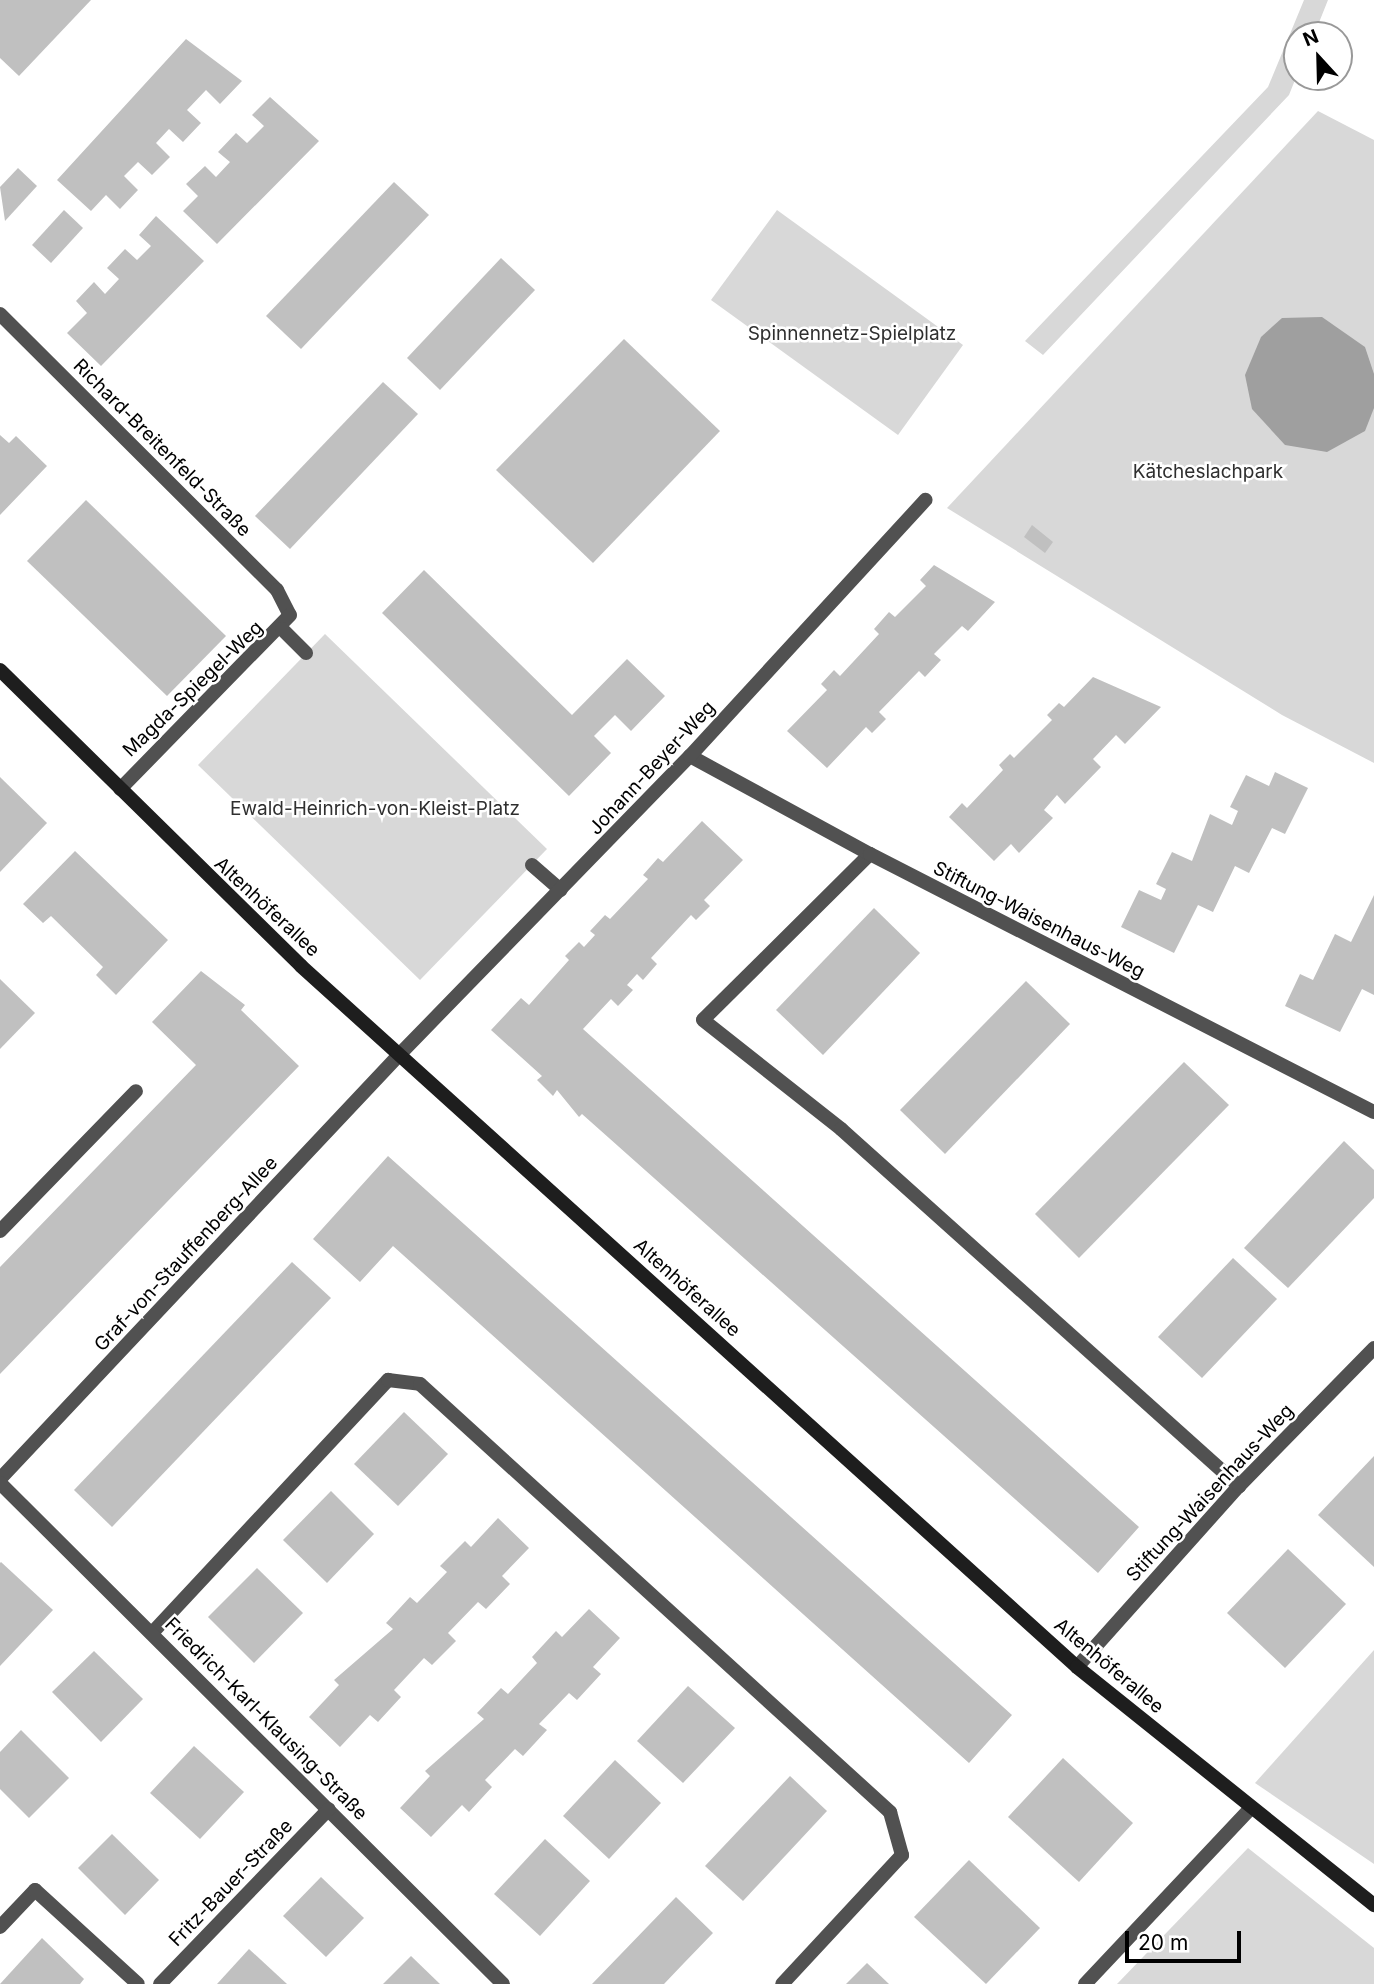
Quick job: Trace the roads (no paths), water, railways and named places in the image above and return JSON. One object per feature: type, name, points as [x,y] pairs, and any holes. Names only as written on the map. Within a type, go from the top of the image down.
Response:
[{"type":"street","name":"Richard-Breitenfeld-Straße","points":[[0,314],[277,590],[290,615]]},
{"type":"street","name":"Johann-Beyer-Weg","points":[[399,1055],[690,756],[925,500]]},
{"type":"street","name":"Magda-Spiegel-Weg","points":[[120,789],[282,629],[290,615]]},
{"type":"street","points":[[282,629],[306,653]]},
{"type":"street","name":"Altenhöferallee","points":[[0,670],[120,789],[399,1055],[1077,1667],[1374,1905]]},
{"type":"street","name":"Stiftung-Waisenhaus-Weg","points":[[690,756],[870,854],[1374,1112]]},
{"type":"street","points":[[870,854],[703,1020],[841,1129],[1239,1486]]},
{"type":"street","points":[[532,864],[561,890]]},
{"type":"street","name":"Graf-von-Stauffenberg-Allee","points":[[0,1481],[399,1055]]},
{"type":"street","points":[[0,1231],[136,1091]]},
{"type":"street","name":"Stiftung-Waisenhaus-Weg","points":[[1077,1667],[1239,1486],[1374,1348]]},
{"type":"street","points":[[153,1632],[388,1380],[420,1384],[890,1812],[902,1855],[782,1984]]},
{"type":"street","name":"Friedrich-Karl-Klausing-Straße","points":[[0,1481],[503,1984]]},
{"type":"street","points":[[1085,1984],[1250,1808]]},
{"type":"street","name":"Fritz-Bauer-Straße","points":[[160,1984],[329,1809]]},
{"type":"street","points":[[0,1927],[35,1890],[138,1984]]},
{"type":"park label","name":"Spinnennetz-Spielplatz","points":[[852,334]]},
{"type":"park label","name":"Kätcheslachpark","points":[[1208,472]]},
{"type":"park label","name":"Ewald-Heinrich-von-Kleist-Platz","points":[[375,809]]}]
